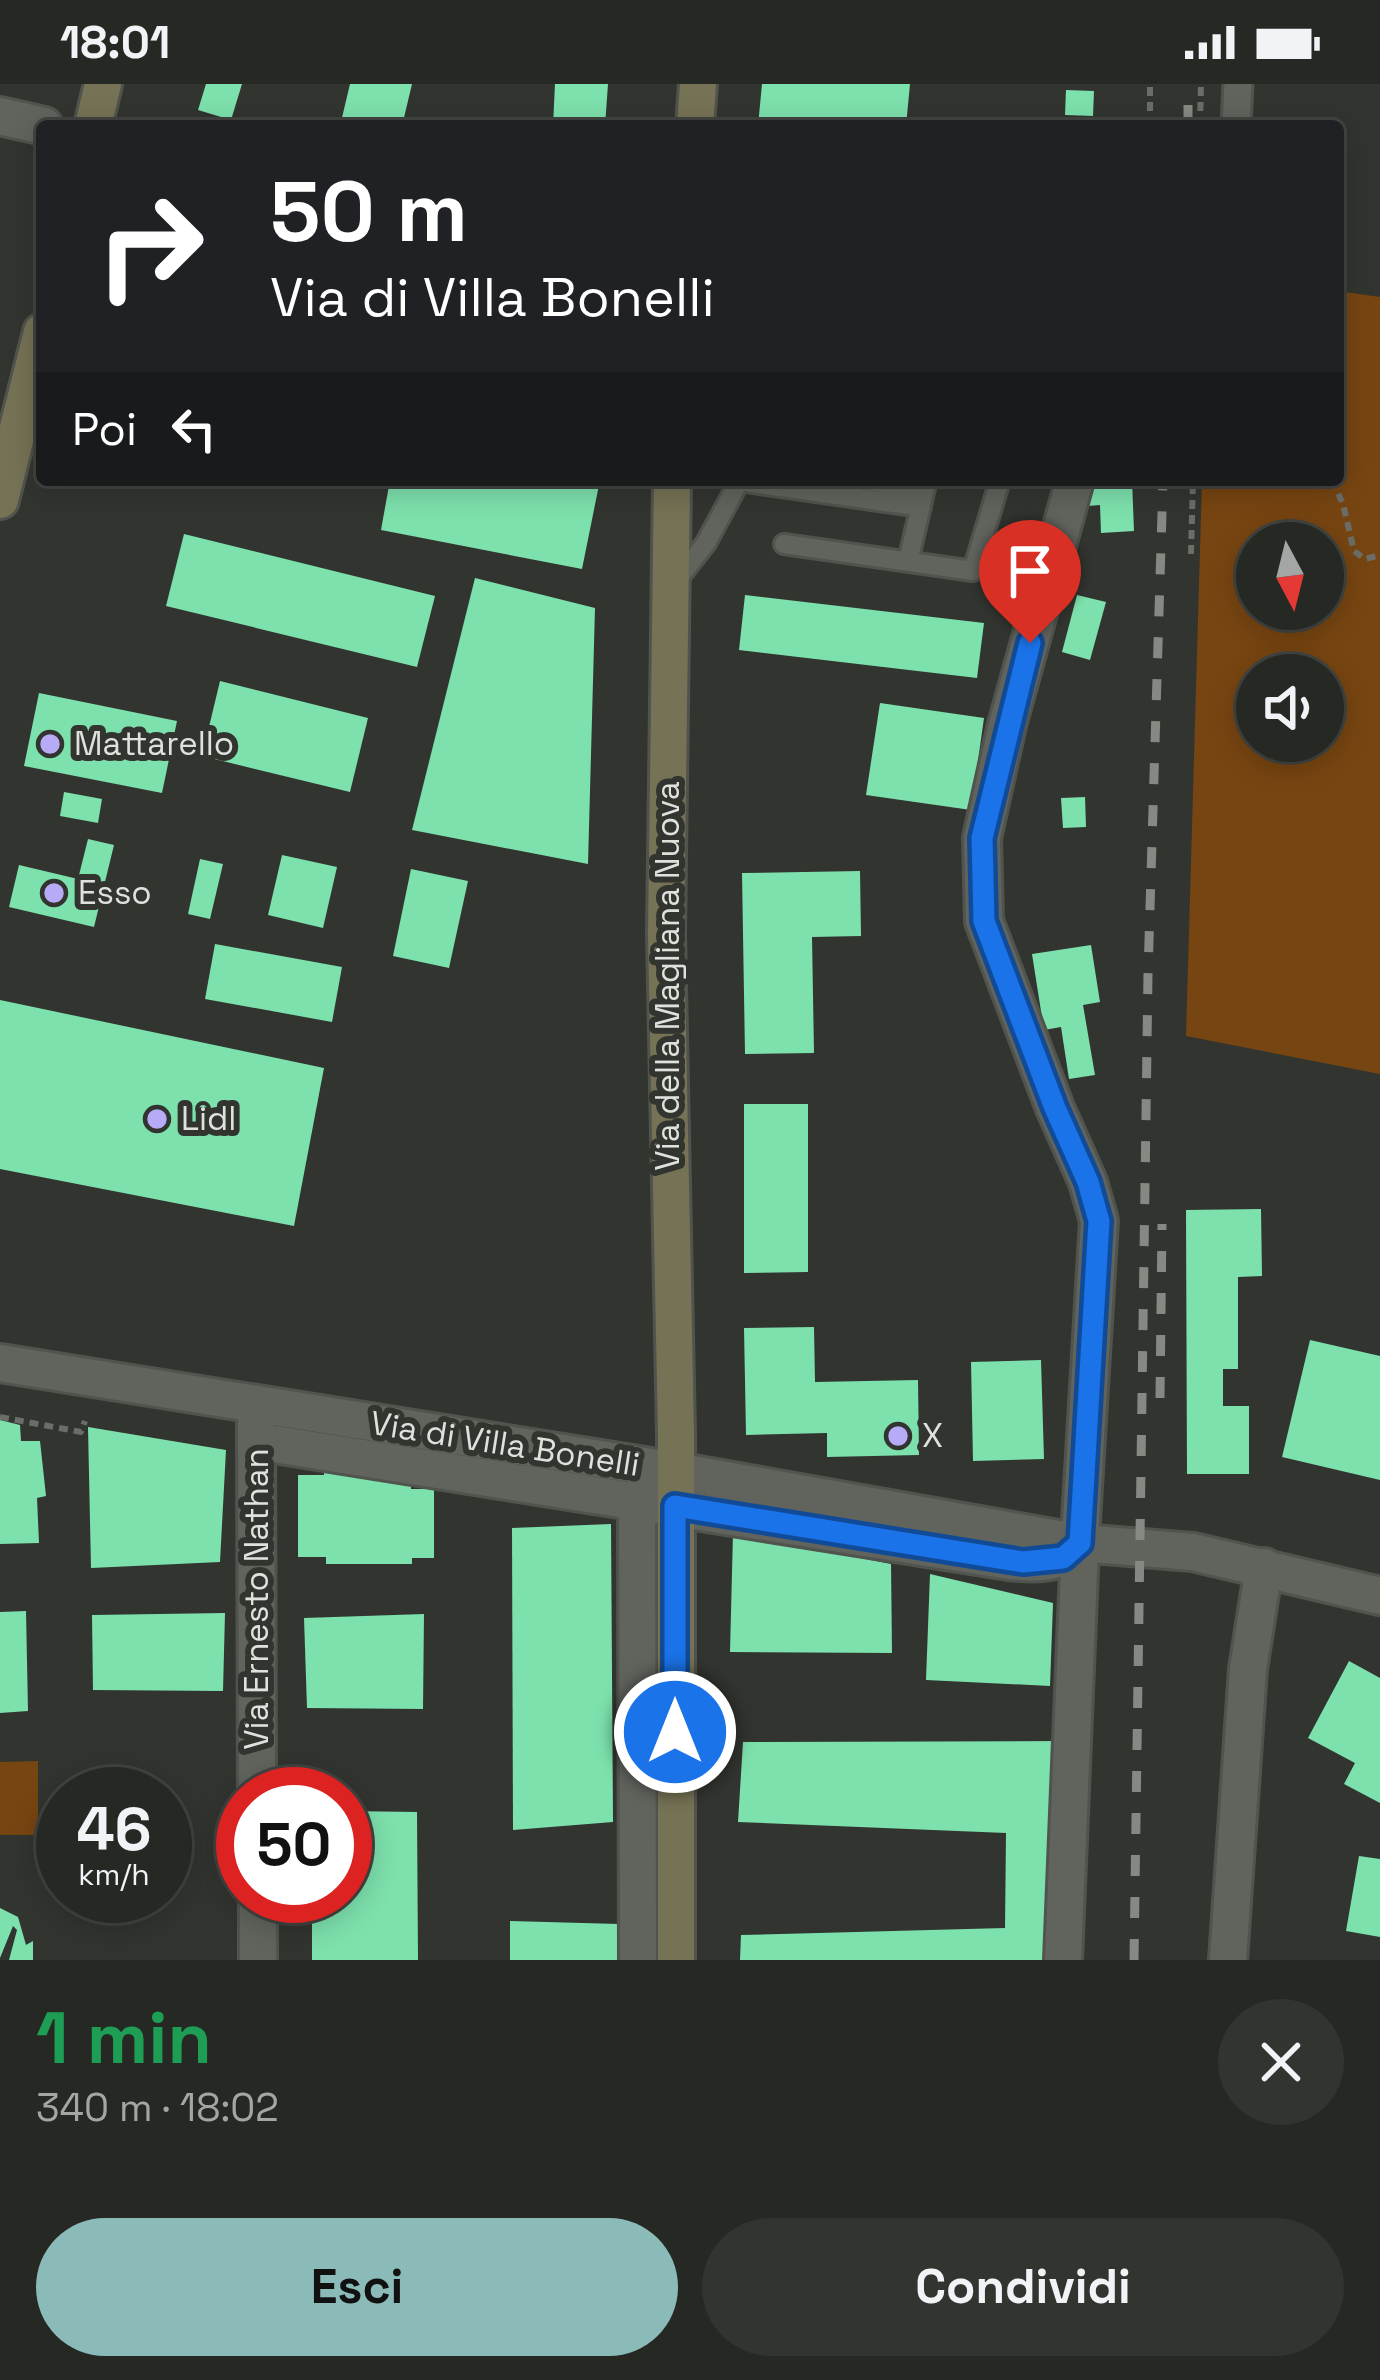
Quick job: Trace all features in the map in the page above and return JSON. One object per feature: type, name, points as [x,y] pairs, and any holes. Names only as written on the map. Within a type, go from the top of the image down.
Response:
[{"type":"main road","points":[[94,120],[103,84]]},
{"type":"main road","points":[[695,120],[698,84]]},
{"type":"main road","points":[[0,500],[36,356]]},
{"type":"main road","name":"Via della Magliana Nuova","points":[[672,486],[666,1018],[675,1488],[676,1960]]},
{"type":"street","points":[[1236,120],[1238,84]]},
{"type":"street","points":[[0,116],[36,124]]},
{"type":"street","points":[[1063,1960],[1099,1221],[1088,1182],[984,921],[982,838],[1007,725],[1073,486]]},
{"type":"street","name":"Via di Villa Bonelli","points":[[0,1363],[256,1423],[637,1499]]},
{"type":"street","name":"Via di Villa Bonelli","points":[[256,1423],[675,1488],[1080,1543],[1192,1552],[1380,1596]]},
{"type":"street","name":"Via Ernesto Nathan","points":[[256,1423],[257,1767]]},
{"type":"street","points":[[638,1960],[637,1499],[675,1488]]},
{"type":"street","points":[[1228,1960],[1248,1670],[1264,1568]]},
{"type":"street","points":[[258,1923],[258,1960]]},
{"type":"lane","points":[[670,590],[706,543],[737,486]]},
{"type":"lane","points":[[825,486],[924,493]]},
{"type":"lane","points":[[891,486],[924,493]]},
{"type":"lane","points":[[784,544],[973,572],[998,486]]},
{"type":"lane","points":[[908,561],[924,493]]},
{"type":"path","points":[[1150,84],[1150,120]]},
{"type":"path","points":[[1200,120],[1201,84]]},
{"type":"path","points":[[1191,554],[1192,486]]},
{"type":"path","points":[[1335,486],[1354,551],[1365,559],[1380,556]]},
{"type":"path","points":[[0,1417],[82,1432],[86,1421]]},
{"type":"shaded area","points":[[1344,292],[1380,297],[1380,1074],[1186,1036],[1202,486],[1344,486]]},
{"type":"shaded area","points":[[38,1761],[36,1835],[0,1835],[0,1762]]},
{"type":"building","points":[[206,84],[242,84],[231,120],[198,110]]},
{"type":"building","points":[[350,84],[412,84],[403,120],[341,120]]},
{"type":"building","points":[[555,84],[608,84],[605,120],[553,120]]},
{"type":"building","points":[[762,84],[910,84],[907,120],[759,120]]},
{"type":"building","points":[[1066,90],[1094,91],[1093,116],[1065,115]]},
{"type":"building","points":[[389,486],[599,486],[582,569],[381,530]]},
{"type":"building","points":[[1087,486],[1132,486],[1134,531],[1101,533],[1100,505],[1088,506]]},
{"type":"building","points":[[184,534],[435,596],[417,667],[166,606]]},
{"type":"building","points":[[475,578],[595,608],[588,864],[412,830]]},
{"type":"building","points":[[745,595],[984,623],[977,678],[739,650]]},
{"type":"building","points":[[1077,595],[1106,602],[1090,660],[1062,652]]},
{"type":"building","points":[[220,681],[368,718],[350,792],[202,756]]},
{"type":"building","points":[[39,693],[177,721],[162,793],[24,766]]},
{"type":"building","points":[[880,703],[984,718],[971,810],[866,795]]},
{"type":"building","points":[[64,792],[102,799],[98,823],[60,816]]},
{"type":"building","points":[[1085,797],[1086,827],[1063,828],[1061,798]]},
{"type":"building","points":[[88,839],[114,845],[94,927],[9,907],[19,865],[78,879]]},
{"type":"building","points":[[282,855],[337,867],[323,928],[268,915]]},
{"type":"building","points":[[200,859],[223,864],[210,919],[188,914]]},
{"type":"building","points":[[411,869],[468,881],[449,968],[393,956]]},
{"type":"building","points":[[860,871],[861,936],[812,937],[814,1053],[745,1054],[742,873]]},
{"type":"building","points":[[215,944],[342,967],[332,1022],[205,999]]},
{"type":"building","points":[[1091,945],[1100,1002],[1083,1005],[1095,1075],[1069,1079],[1061,1027],[1044,1030],[1032,954]]},
{"type":"building","name":"Lidl","points":[[0,1000],[324,1068],[294,1226],[0,1169]]},
{"type":"building","points":[[744,1104],[808,1104],[808,1272],[744,1273]]},
{"type":"building","points":[[1261,1209],[1262,1276],[1238,1277],[1238,1369],[1223,1369],[1223,1406],[1249,1406],[1249,1474],[1187,1474],[1186,1210]]},
{"type":"building","points":[[814,1327],[815,1382],[918,1380],[919,1455],[827,1457],[827,1433],[746,1435],[744,1328]]},
{"type":"building","points":[[1310,1340],[1380,1356],[1380,1480],[1282,1457]]},
{"type":"building","points":[[1041,1360],[1044,1459],[973,1461],[971,1362]]},
{"type":"building","points":[[0,1420],[20,1425],[21,1441],[40,1441],[46,1496],[37,1498],[39,1543],[0,1544]]},
{"type":"building","points":[[88,1427],[226,1450],[220,1562],[91,1568]]},
{"type":"building","points":[[324,1469],[411,1469],[411,1489],[434,1489],[434,1558],[412,1558],[412,1564],[326,1564],[326,1557],[298,1557],[298,1475],[324,1475]]},
{"type":"building","points":[[611,1524],[613,1822],[513,1830],[512,1528]]},
{"type":"building","points":[[733,1533],[891,1564],[892,1653],[730,1652]]},
{"type":"building","points":[[930,1574],[1053,1603],[1050,1686],[926,1680]]},
{"type":"building","points":[[26,1611],[28,1711],[0,1713],[0,1612]]},
{"type":"building","points":[[225,1613],[223,1691],[93,1690],[92,1615]]},
{"type":"building","points":[[424,1614],[423,1709],[307,1708],[304,1618]]},
{"type":"building","points":[[1349,1661],[1380,1678],[1380,1803],[1344,1784],[1355,1763],[1308,1738]]},
{"type":"building","points":[[1062,1741],[1049,1960],[740,1960],[741,1935],[1005,1928],[1006,1833],[738,1822],[743,1742]]},
{"type":"building","points":[[372,1811],[417,1812],[418,1960],[312,1960],[312,1923],[372,1923]]},
{"type":"building","points":[[1359,1856],[1380,1859],[1380,1937],[1346,1931]]},
{"type":"building","points":[[0,1908],[18,1917],[26,1945],[33,1941],[33,1960],[9,1960],[17,1930],[13,1926],[0,1958]]},
{"type":"building","points":[[510,1921],[619,1924],[619,1960],[510,1960]]},
{"type":"railway","points":[[1188,84],[1188,120]]},
{"type":"railway","points":[[1134,1960],[1148,974],[1163,486]]},
{"type":"railway","points":[[1160,1398],[1162,1224]]},
{"type":"place","name":"Mattarello","points":[[50,744]]},
{"type":"place","name":"Esso","points":[[54,893]]},
{"type":"place","name":"Lidl","points":[[157,1119]]},
{"type":"place","name":"X","points":[[898,1436]]},
{"type":"route","points":[[675,1732],[675,1506],[1040,1564],[1063,1558],[1080,1543],[1099,1221],[1088,1182],[984,921],[982,838],[1030,643]]}]
